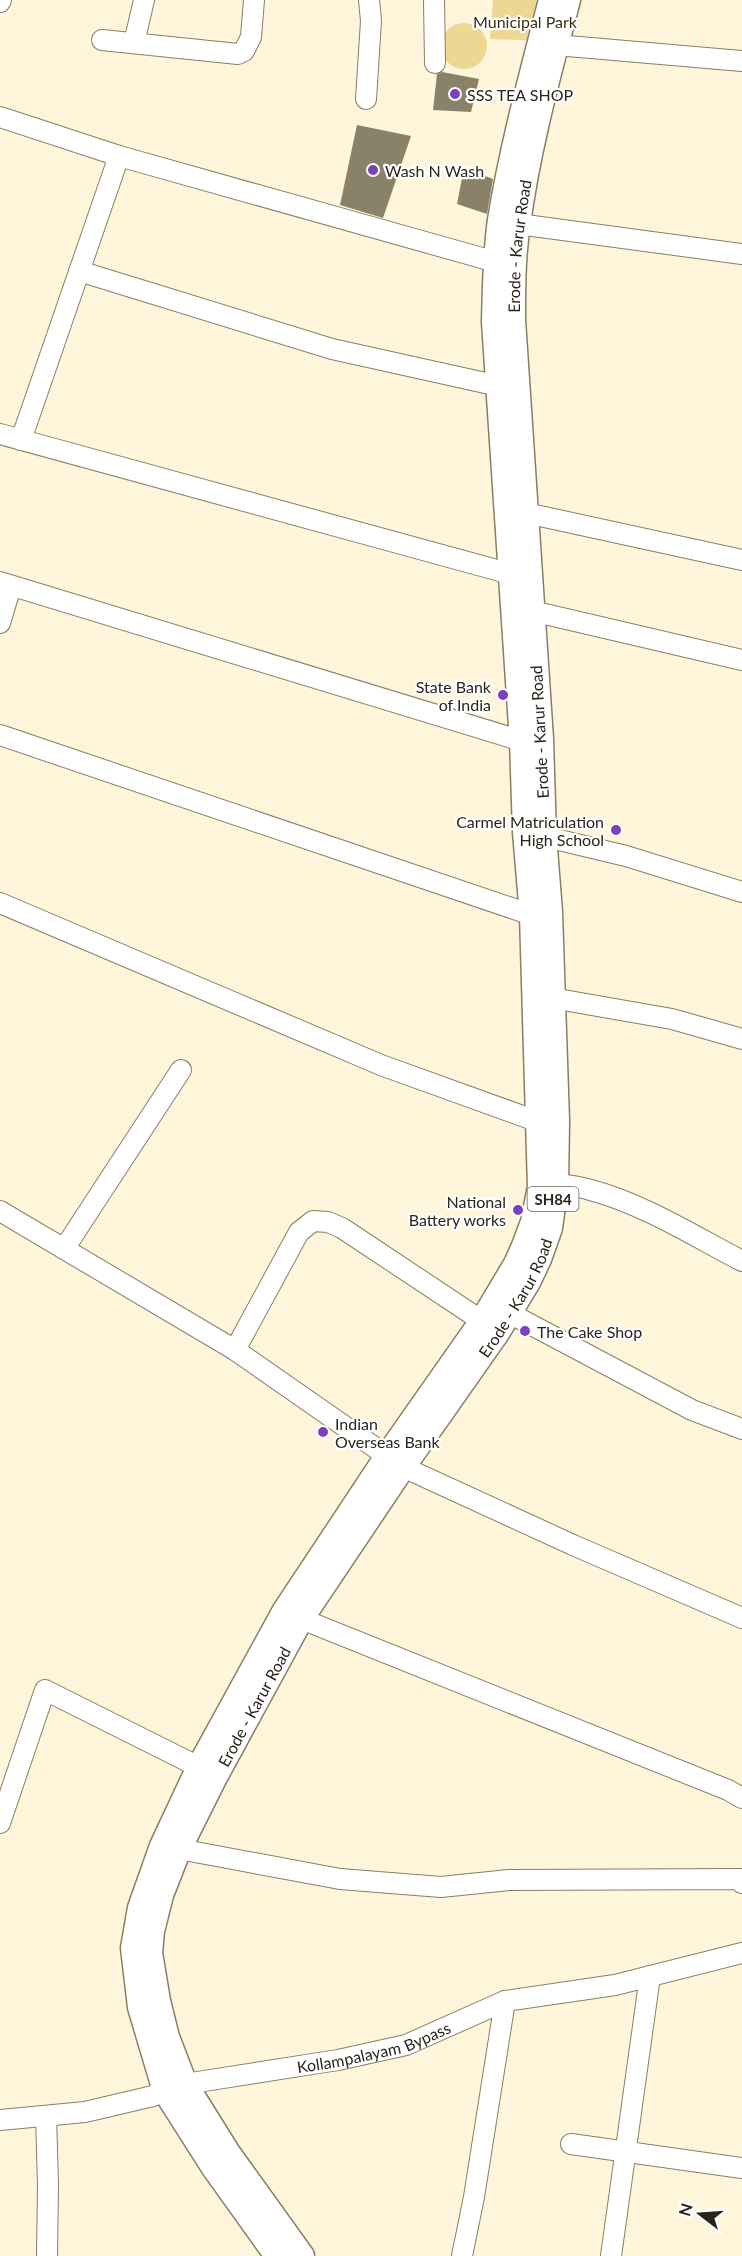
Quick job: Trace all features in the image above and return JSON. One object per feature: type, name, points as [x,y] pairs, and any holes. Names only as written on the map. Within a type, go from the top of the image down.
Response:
[{"type":"main road","name":"Erode - Karur Road","points":[[396,1461],[509,1313],[539,1259],[550,1227],[555,1184],[557,1121],[550,912],[534,834],[522,741],[494,322],[500,222],[514,146],[551,0]]},
{"type":"main road","name":"Erode - Karur Road","points":[[277,2256],[214,2168],[175,2087],[140,2007],[134,1948],[140,1908],[162,1846],[199,1767],[292,1616],[396,1461],[482,1322],[516,1264],[533,1222],[540,1187],[532,915],[534,834],[541,739],[513,320],[514,262],[518,224],[532,149],[568,0]]},
{"type":"main road","name":"Erode - Karur Road","points":[[292,1616],[179,1849],[161,1895],[152,1931],[150,1953],[175,2087],[228,2153],[302,2256]]},
{"type":"street","points":[[134,44],[144,0]]},
{"type":"street","points":[[102,40],[241,53],[247,48],[251,36],[254,0]]},
{"type":"street","points":[[366,99],[371,21],[369,0]]},
{"type":"street","points":[[434,0],[435,63]]},
{"type":"street","points":[[556,45],[742,61]]},
{"type":"street","points":[[0,117],[119,156],[496,262]]},
{"type":"street","points":[[21,440],[119,156]]},
{"type":"street","points":[[518,224],[742,254]]},
{"type":"street","points":[[79,271],[332,349],[499,386]]},
{"type":"street","points":[[0,434],[512,574]]},
{"type":"street","points":[[526,513],[742,560]]},
{"type":"street","points":[[0,623],[5,584],[522,741]]},
{"type":"street","points":[[532,611],[742,660]]},
{"type":"street","points":[[0,735],[532,915]]},
{"type":"street","points":[[534,834],[626,856],[742,892]]},
{"type":"street","points":[[0,903],[381,1065],[539,1122]]},
{"type":"street","points":[[552,998],[672,1019],[742,1039]]},
{"type":"street","points":[[64,1249],[181,1070]]},
{"type":"street","points":[[555,1184],[586,1188],[611,1197],[742,1261]]},
{"type":"street","points":[[0,1211],[235,1350],[396,1461],[573,1545],[742,1618]]},
{"type":"street","points":[[235,1350],[299,1233],[313,1221],[328,1222],[342,1228],[482,1322]]},
{"type":"street","points":[[509,1313],[682,1405],[742,1429]]},
{"type":"street","points":[[292,1616],[729,1790],[742,1798]]},
{"type":"street","points":[[0,1823],[45,1690],[199,1767]]},
{"type":"street","points":[[179,1849],[340,1880],[441,1887],[509,1880],[741,1874]]},
{"type":"street","name":"Kollampalayam Bypass","points":[[0,2120],[85,2112],[153,2096],[175,2087],[338,2060],[406,2045],[505,2001],[615,1985],[742,1953]]},
{"type":"street","points":[[611,2256],[650,1976]]},
{"type":"street","points":[[462,2256],[474,2197],[505,2001]]},
{"type":"street","points":[[46,2116],[47,2256]]},
{"type":"street","points":[[571,2144],[742,2168]]},
{"type":"green space","name":"Municipal Park","points":[[493,0],[559,0],[550,41],[490,39]]},
{"type":"green space","points":[[464,23],[480,30],[487,46],[480,62],[464,69],[448,62],[441,46],[448,30]]},
{"type":"building","name":"SSS TEA SHOP","points":[[442,72],[479,79],[471,112],[433,110],[437,74]]},
{"type":"building","name":"Wash N Wash","points":[[357,125],[411,136],[383,218],[340,205]]},
{"type":"building","points":[[464,168],[493,179],[487,214],[457,204]]},
{"type":"place","name":"SSS TEA SHOP","points":[[455,94]]},
{"type":"place","name":"Wash N Wash","points":[[373,170]]},
{"type":"place","name":"State Bank of India","points":[[503,695]]},
{"type":"place","name":"Carmel Matriculation High School","points":[[616,830]]},
{"type":"place","name":"National Battery works","points":[[518,1210]]},
{"type":"place","name":"The Cake Shop","points":[[525,1331]]},
{"type":"place","name":"Indian Overseas Bank","points":[[323,1432]]}]
